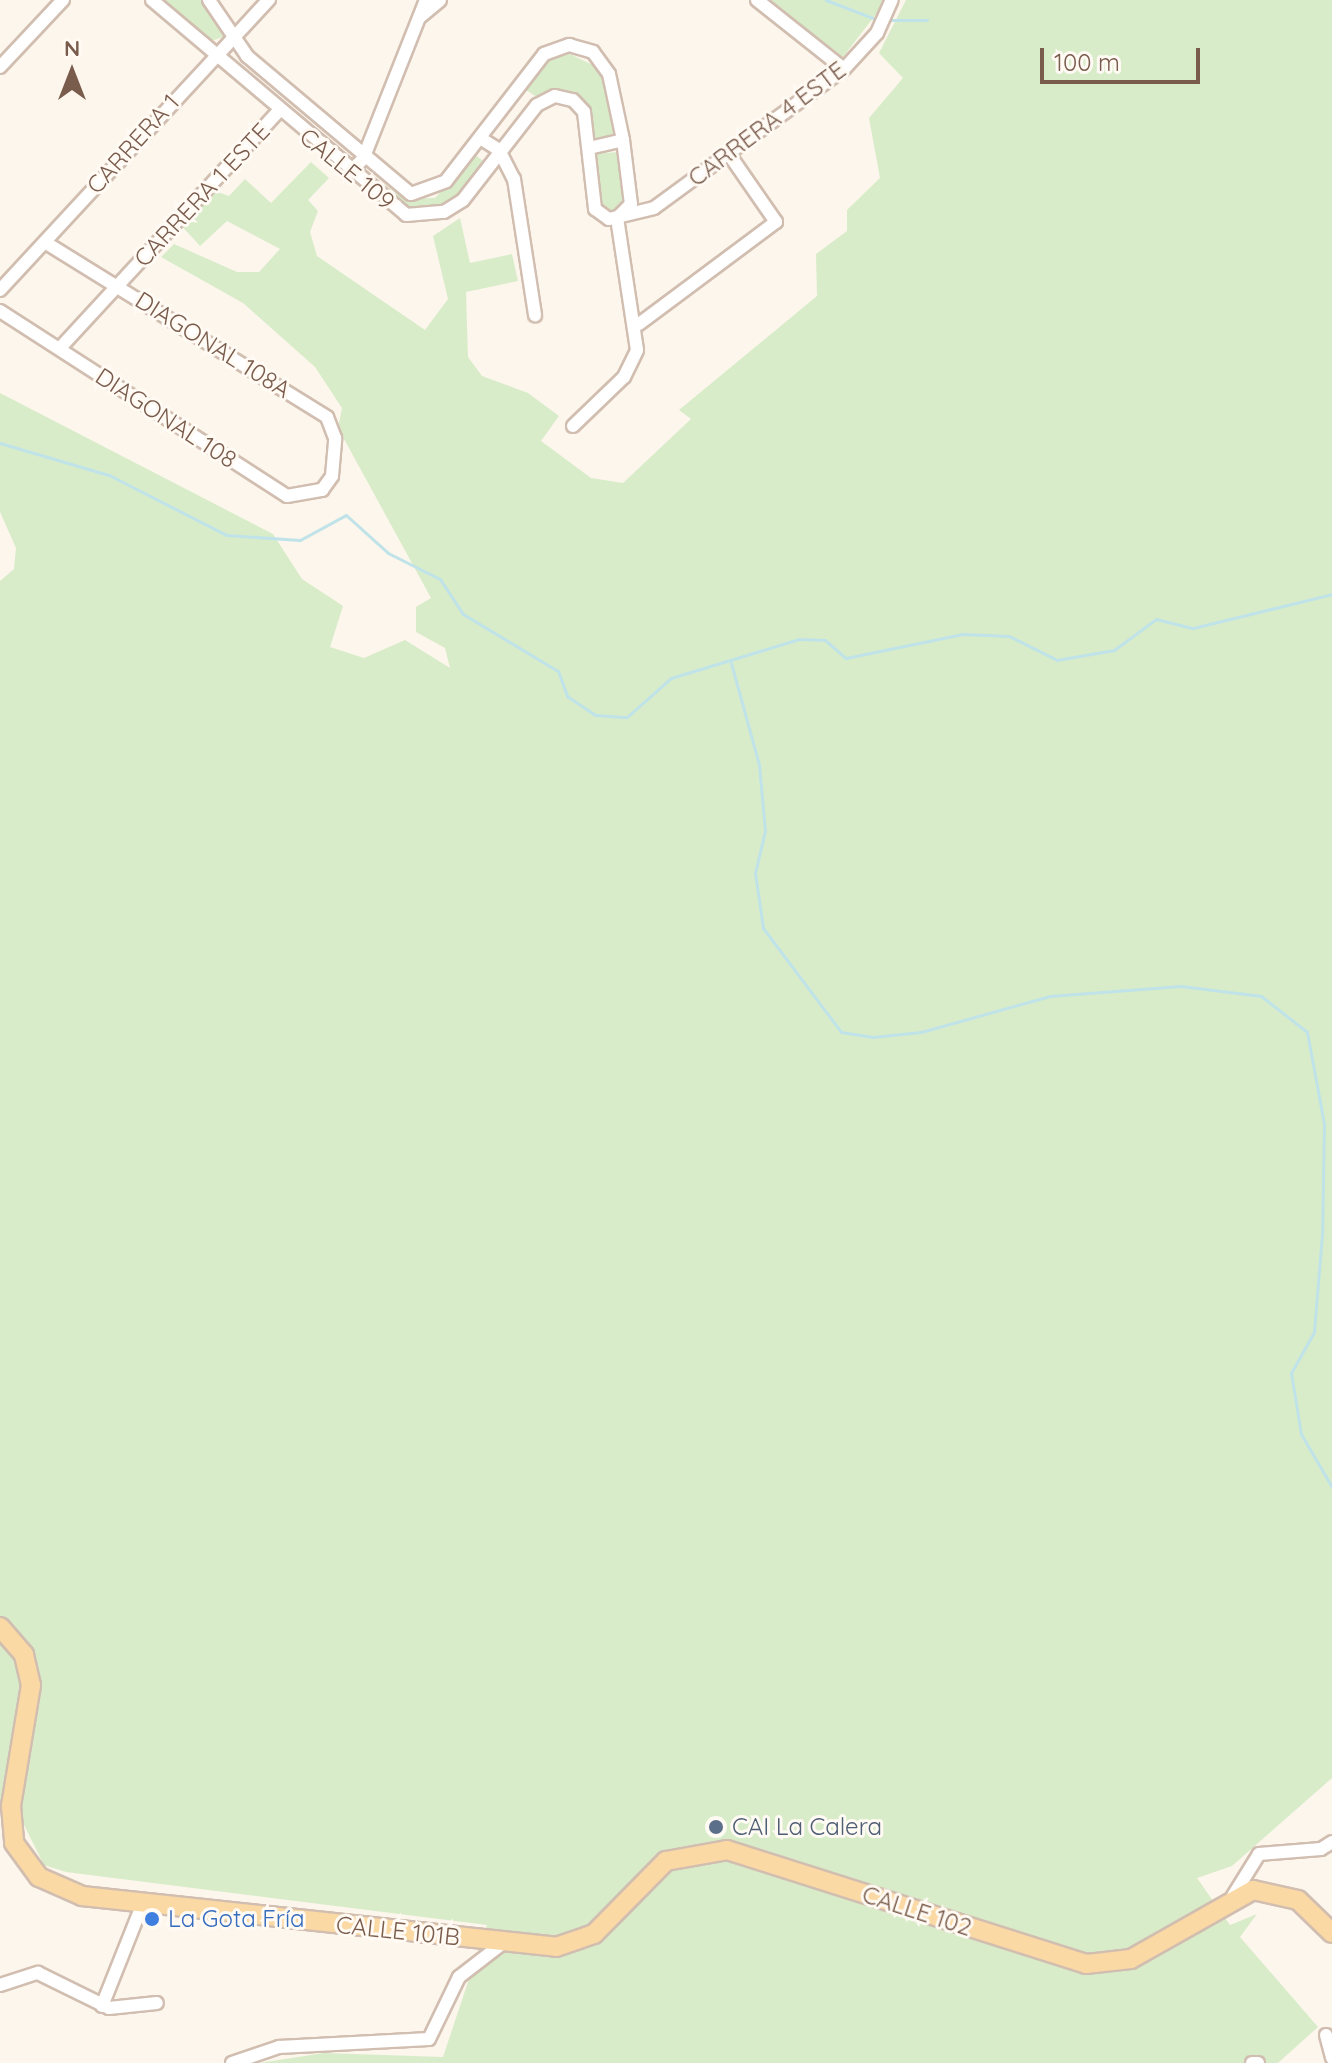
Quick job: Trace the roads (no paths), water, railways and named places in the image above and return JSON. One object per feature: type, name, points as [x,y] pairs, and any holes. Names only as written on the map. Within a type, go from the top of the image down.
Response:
[{"type":"main road","name":"CALLE 101B","points":[[0,1627],[24,1655],[31,1697],[10,1818],[20,1856],[64,1891],[143,1903],[503,1943],[581,1941],[657,1867],[696,1851]]},
{"type":"main road","name":"CALLE 102","points":[[696,1851],[752,1855],[1065,1960],[1101,1965],[1138,1955],[1233,1896]]},
{"type":"main road","points":[[1233,1896],[1274,1891],[1311,1908],[1332,1933]]},
{"type":"street","points":[[0,67],[63,0]]},
{"type":"street","name":"CALLE 109","points":[[152,0],[387,205],[426,217],[463,200],[537,105]]},
{"type":"street","name":"CALLE 109","points":[[209,0],[237,36],[247,56],[397,189],[425,195],[446,181],[544,54],[569,45],[603,61],[623,140]]},
{"type":"street","name":"CARRERA 1","points":[[0,290],[269,0]]},
{"type":"street","points":[[349,173],[363,159],[426,0]]},
{"type":"street","points":[[418,20],[440,0]]},
{"type":"street","points":[[757,0],[844,69]]},
{"type":"street","name":"CARRERA 4 ESTE","points":[[617,218],[654,208],[844,69],[877,33],[892,0]]},
{"type":"street","points":[[517,89],[537,105],[555,96],[573,100],[584,112],[595,209],[617,218]]},
{"type":"street","name":"CARRERA 1 ESTE","points":[[60,348],[278,112]]},
{"type":"street","points":[[480,138],[499,150],[514,179],[535,315]]},
{"type":"street","points":[[589,148],[623,140],[631,204],[617,218]]},
{"type":"street","points":[[639,324],[777,218],[729,154]]},
{"type":"street","points":[[573,426],[624,377],[639,324],[617,218]]},
{"type":"street","name":"DIAGONAL 108A","points":[[45,242],[327,417],[335,438],[332,476]]},
{"type":"street","name":"DIAGONAL 108","points":[[0,311],[287,496],[322,490],[332,476]]},
{"type":"street","points":[[1233,1896],[1259,1854],[1321,1849],[1332,1842]]},
{"type":"street","points":[[102,2006],[143,1903]]},
{"type":"street","points":[[232,2063],[279,2047],[433,2037],[459,1977],[503,1943]]},
{"type":"street","points":[[0,1985],[49,1975],[102,2006],[157,2003]]},
{"type":"street","points":[[1326,2035],[1332,2058]]},
{"type":"waterway","points":[[826,0],[878,20]]},
{"type":"waterway","points":[[886,20],[927,20]]},
{"type":"waterway","points":[[0,443],[109,475],[226,535],[300,540],[346,515],[388,553],[440,579],[463,614],[558,671],[567,696],[595,715],[627,717],[671,678],[799,639],[825,640],[846,658],[963,634],[1009,636],[1057,660],[1114,650],[1156,619],[1193,628],[1332,594]]},
{"type":"waterway","points":[[731,663],[759,765],[765,831],[755,873],[763,928],[841,1032],[873,1037],[921,1032],[1050,996],[1181,986],[1261,996],[1307,1032],[1324,1124],[1322,1234],[1314,1332],[1291,1373],[1301,1434],[1332,1487]]},
{"type":"place","name":"CAI La Calera","points":[[716,1827]]},
{"type":"place","name":"La Gota Fría","points":[[152,1919]]}]
